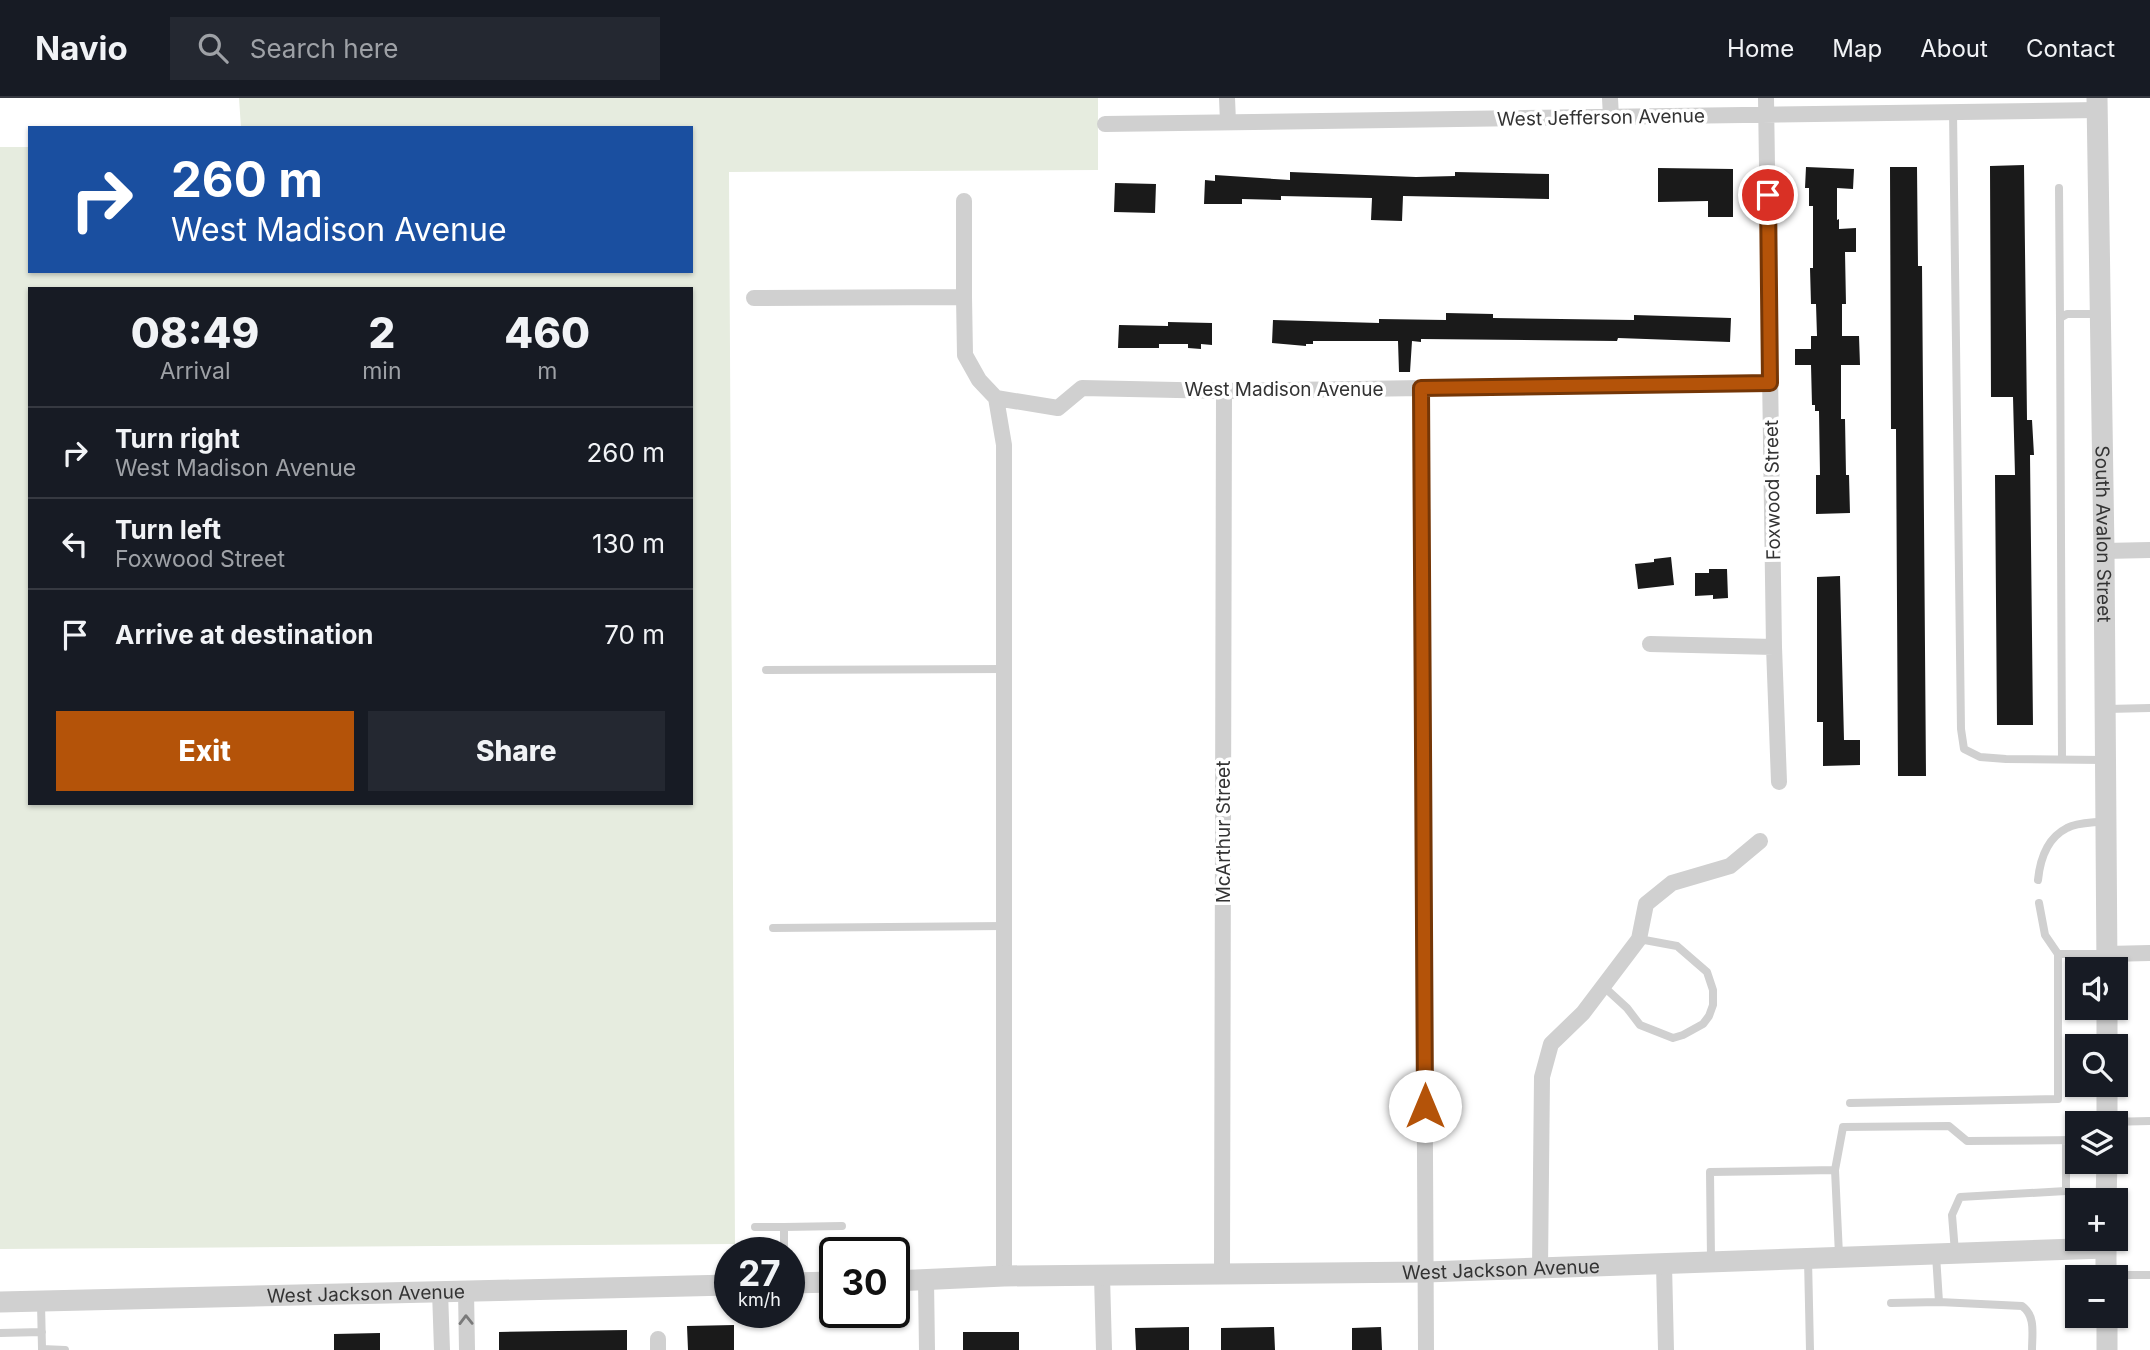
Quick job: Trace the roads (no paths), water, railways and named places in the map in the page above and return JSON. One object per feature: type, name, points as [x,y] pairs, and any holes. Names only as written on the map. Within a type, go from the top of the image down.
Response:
[{"type":"street","points":[[1227,98],[1228,122]]},
{"type":"street","points":[[1610,98],[1611,117]]},
{"type":"street","name":"Foxwood Street","points":[[1766,98],[1774,647],[1779,782]]},
{"type":"street","name":"West Jefferson Avenue","points":[[1105,124],[1952,112],[2097,104]]},
{"type":"street","name":"South Avalon Street","points":[[2097,104],[2107,957]]},
{"type":"street","points":[[964,201],[965,355],[979,380],[996,398],[1004,445],[1004,1276]]},
{"type":"street","points":[[754,298],[964,297]]},
{"type":"street","name":"West Madison Avenue","points":[[996,398],[1058,408],[1083,388],[1224,391],[1770,383]]},
{"type":"street","points":[[1421,388],[1426,1350]]},
{"type":"street","name":"McArthur Street","points":[[1222,1273],[1224,391]]},
{"type":"street","points":[[2104,551],[2150,550]]},
{"type":"street","points":[[1650,644],[1774,647]]},
{"type":"street","points":[[1540,1268],[1542,1077],[1551,1044],[1583,1013],[1639,939],[1646,904],[1672,883],[1730,866],[1760,841]]},
{"type":"street","points":[[2128,958],[2150,953]]},
{"type":"street","name":"West Jackson Avenue","points":[[910,1280],[1004,1276],[1426,1272],[1946,1254],[2065,1247]]},
{"type":"street","points":[[1664,1264],[1666,1350]]},
{"type":"street","points":[[1102,1276],[1104,1350]]},
{"type":"street","points":[[926,1280],[928,1350]]},
{"type":"street","name":"West Jackson Avenue","points":[[0,1302],[714,1284]]},
{"type":"street","points":[[440,1291],[442,1350]]},
{"type":"street","points":[[466,1291],[467,1350]]},
{"type":"street","points":[[2107,1328],[2107,1350]]},
{"type":"lane","points":[[1952,112],[1961,715],[1964,749],[1980,757],[2106,760]]},
{"type":"lane","points":[[2059,188],[2062,759]]},
{"type":"lane","points":[[2060,318],[2067,314],[2100,314]]},
{"type":"lane","points":[[766,670],[1005,669]]},
{"type":"lane","points":[[2106,710],[2150,708]]},
{"type":"lane","points":[[2038,880],[2045,849],[2056,836],[2068,827],[2106,821]]},
{"type":"lane","points":[[1850,1103],[2058,1100],[2058,954],[2045,935],[2039,903]]},
{"type":"lane","points":[[772,928],[1005,926]]},
{"type":"lane","points":[[1603,986],[1627,1008],[1640,1025],[1673,1038],[1703,1024],[1713,1005],[1713,990],[1707,972],[1677,946],[1639,939]]},
{"type":"lane","points":[[2058,954],[2076,957]]},
{"type":"lane","points":[[2128,1122],[2150,1121]]},
{"type":"lane","points":[[1839,1258],[1835,1170],[1843,1127],[1949,1126],[1967,1142],[2065,1140]]},
{"type":"lane","points":[[1711,1263],[1710,1172],[1835,1170]]},
{"type":"lane","points":[[1939,1302],[1952,1214],[1960,1197],[2066,1191],[2066,1174]]},
{"type":"lane","points":[[755,1227],[842,1226]]},
{"type":"lane","points":[[785,1227],[785,1237]]},
{"type":"lane","points":[[1808,1259],[1810,1350]]},
{"type":"lane","points":[[2128,1276],[2150,1275]]},
{"type":"lane","points":[[41,1301],[42,1349],[65,1350]]},
{"type":"lane","points":[[1891,1303],[2022,1306],[2029,1310],[2032,1319],[2032,1350]]},
{"type":"lane","points":[[0,1333],[42,1332]]}]
